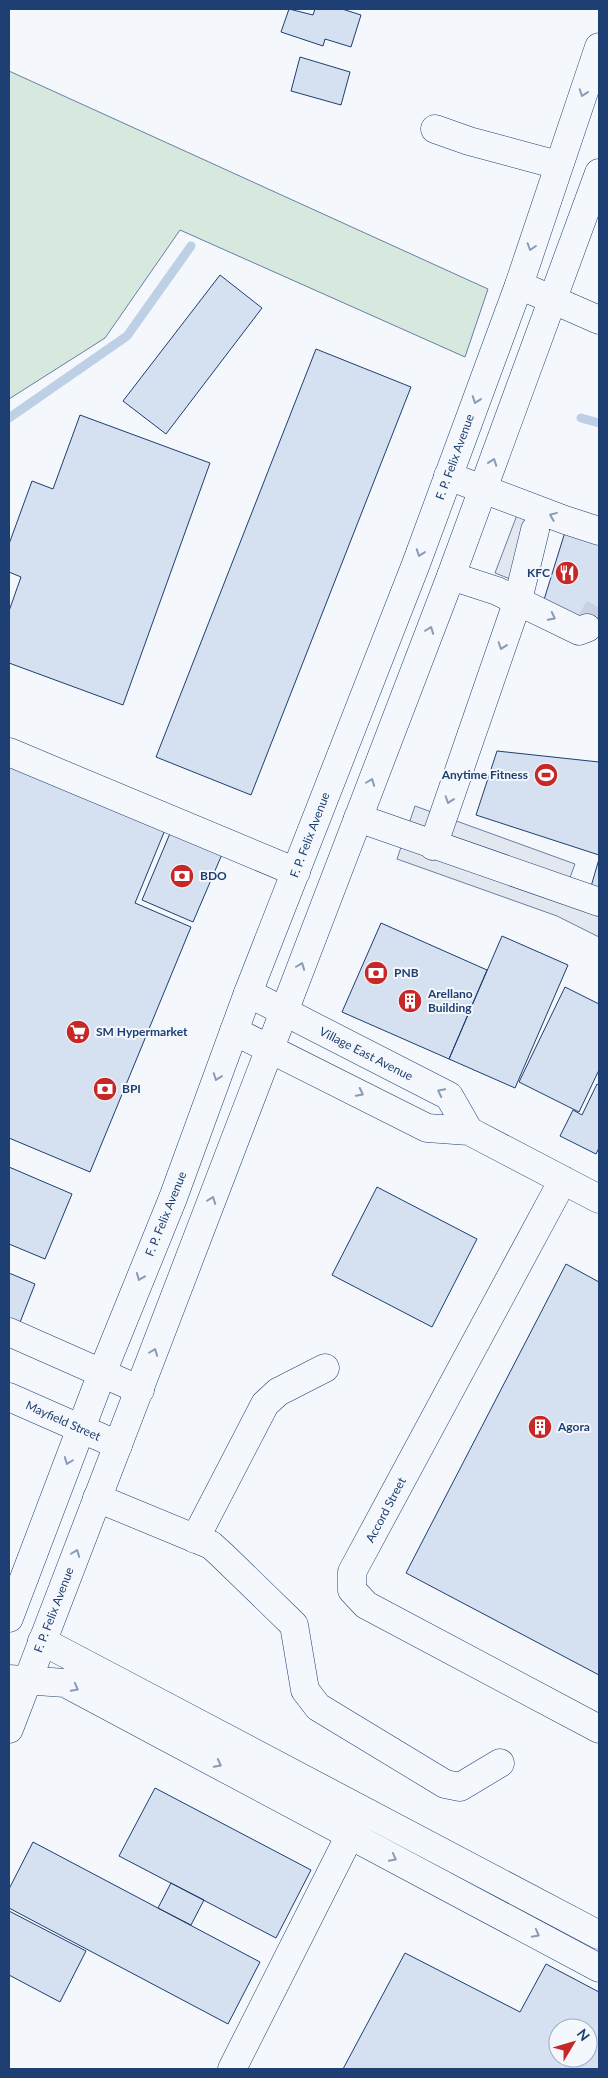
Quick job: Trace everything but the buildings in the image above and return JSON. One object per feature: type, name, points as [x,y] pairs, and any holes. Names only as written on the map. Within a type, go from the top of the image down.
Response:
[{"type":"main road","name":"F. P. Felix Avenue","points":[[9,1618],[102,1373],[173,1198],[248,993],[448,476],[519,285],[599,47]]},
{"type":"main road","points":[[435,129],[469,141],[558,165]]},
{"type":"main road","name":"F. P. Felix Avenue","points":[[9,1729],[18,1679],[42,1641],[140,1390],[451,576],[599,173]]},
{"type":"main road","points":[[519,285],[599,320]]},
{"type":"main road","points":[[448,476],[599,531]]},
{"type":"main road","points":[[433,846],[518,600],[535,530]]},
{"type":"main road","points":[[451,576],[518,600],[579,631],[587,628]]},
{"type":"main road","points":[[9,752],[296,872]]},
{"type":"main road","points":[[358,818],[433,846],[599,902]]},
{"type":"main road","name":"Village East Avenue","points":[[248,993],[449,1096],[469,1131]]},
{"type":"main road","points":[[234,1031],[270,1047],[427,1128],[469,1131],[599,1199]]},
{"type":"main road","points":[[330,1078],[345,1043]]},
{"type":"main road","name":"Accord Street","points":[[563,1180],[352,1572],[352,1590],[366,1605],[599,1730]]},
{"type":"main road","points":[[9,1332],[140,1390]]},
{"type":"main road","points":[[195,1538],[265,1404],[278,1392],[325,1368]]},
{"type":"main road","name":"Mayfield Street","points":[[9,1397],[118,1445]]},
{"type":"main road","points":[[97,1498],[211,1545],[289,1618],[297,1633],[305,1690],[318,1707],[445,1784],[460,1787],[500,1763]]},
{"type":"main road","points":[[42,1641],[599,1935]]},
{"type":"main road","points":[[18,1679],[66,1682],[599,1968]]},
{"type":"main road","points":[[232,2069],[350,1835]]},
{"type":"shaded area","points":[[9,71],[488,289],[465,357],[180,230],[105,338],[9,399]]},
{"type":"shaded area","points":[[517,515],[550,528],[528,586],[495,573]]},
{"type":"shaded area","points":[[415,806],[575,864],[568,883],[599,894],[599,937],[557,916],[397,859]]},
{"type":"waterway","points":[[9,418],[127,336],[191,246]]},
{"type":"waterway","points":[[581,418],[599,423]]},
{"type":"tunnel","points":[[587,628],[599,608]]},
{"type":"place","name":"KFC","points":[[567,573]]},
{"type":"place","name":"Anytime Fitness","points":[[546,775]]},
{"type":"place","name":"BDO","points":[[182,876]]},
{"type":"place","name":"PNB","points":[[376,973]]},
{"type":"place","name":"Arellano Building","points":[[410,1001]]},
{"type":"place","name":"SM Hypermarket","points":[[78,1032]]},
{"type":"place","name":"BPI","points":[[105,1089]]},
{"type":"place","name":"Agora","points":[[540,1427]]}]
